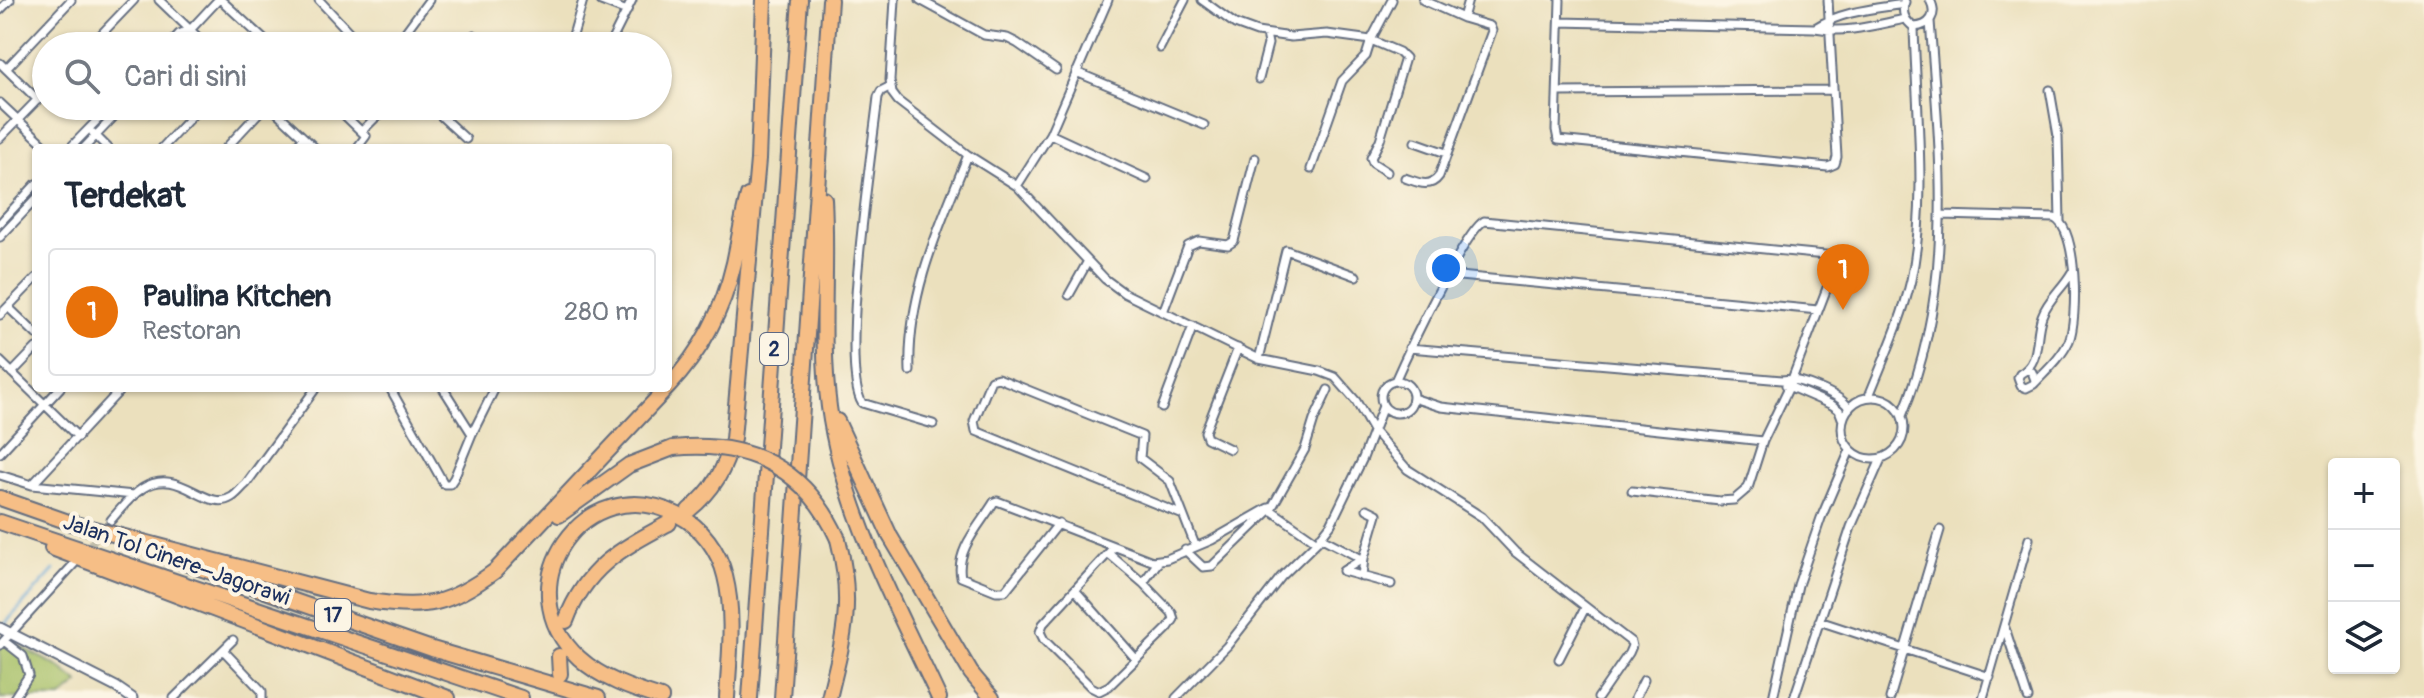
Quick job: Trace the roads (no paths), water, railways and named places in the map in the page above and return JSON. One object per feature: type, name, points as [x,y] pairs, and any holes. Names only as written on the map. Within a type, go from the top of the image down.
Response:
[{"type":"highway","points":[[689,510],[715,485],[726,465],[733,439],[758,160],[764,0]]},
{"type":"highway","name":"2","points":[[750,698],[800,0]]},
{"type":"highway","name":"2","points":[[782,698],[830,0]]},
{"type":"highway","points":[[820,138],[826,233],[825,340],[829,407],[841,460],[874,563],[939,698]]},
{"type":"highway","points":[[672,383],[706,341],[723,302],[758,160]]},
{"type":"highway","points":[[71,523],[369,601],[398,606],[448,600],[468,591],[495,571],[664,392]]},
{"type":"highway","points":[[829,407],[846,437],[890,536],[971,673],[992,698]]},
{"type":"highway","points":[[527,539],[617,472],[652,454],[698,445],[726,447],[750,453],[775,465],[815,498],[838,539],[848,605],[846,631],[829,698]]},
{"type":"highway","name":"Jalan Tol Cinere–Jagorawi","points":[[0,498],[71,523]]},
{"type":"highway","points":[[661,698],[625,686],[591,668],[565,642],[552,614],[549,586],[562,546],[586,519],[607,508],[644,505],[670,511],[692,523],[710,543],[722,566],[728,591],[727,698]]},
{"type":"highway","points":[[0,522],[56,550],[448,698]]},
{"type":"highway","name":"Jalan Tol Cinere–Jagorawi","points":[[0,522],[521,698]]},
{"type":"highway","name":"17","points":[[71,523],[432,649],[598,698]]},
{"type":"highway","points":[[566,621],[581,587],[609,559],[669,523]]},
{"type":"highway","points":[[559,656],[560,674]]},
{"type":"street","points":[[0,10],[10,0]]},
{"type":"street","points":[[38,32],[71,0]]},
{"type":"street","points":[[103,32],[134,0]]},
{"type":"street","points":[[159,0],[194,32]]},
{"type":"street","points":[[319,0],[330,5],[351,32]]},
{"type":"street","points":[[405,32],[429,0]]},
{"type":"street","points":[[574,32],[583,0]]},
{"type":"street","points":[[616,32],[632,0]]},
{"type":"street","points":[[895,0],[891,86],[903,106],[968,155],[1017,186],[1114,287],[1259,359],[1335,377],[1356,401],[1372,429],[1407,469],[1482,517],[1515,552],[1629,640],[1632,646],[1598,698]]},
{"type":"street","points":[[920,0],[984,35],[1007,38],[1017,43],[1056,70]]},
{"type":"street","points":[[1017,186],[1050,134],[1108,0]]},
{"type":"street","points":[[1160,48],[1185,0]]},
{"type":"street","points":[[1202,0],[1235,24],[1266,34],[1308,37],[1327,34],[1371,40],[1399,52],[1405,58],[1380,140],[1371,158],[1373,163],[1387,172]]},
{"type":"street","points":[[1311,169],[1342,81],[1366,56],[1392,0]]},
{"type":"street","points":[[1405,178],[1433,183],[1439,176],[1492,31],[1485,23],[1463,18],[1423,0]]},
{"type":"street","points":[[1463,18],[1468,0]]},
{"type":"street","points":[[1560,0],[1556,135],[1561,141],[1828,167],[1835,164],[1837,157],[1828,0]]},
{"type":"street","points":[[1902,416],[1919,374],[1933,316],[1939,272],[1942,184],[1930,21],[1934,12],[1930,0]]},
{"type":"street","points":[[189,32],[215,1],[254,32]]},
{"type":"street","points":[[601,1],[627,11]]},
{"type":"street","points":[[1815,28],[1830,19],[1905,1],[1905,19],[1914,27],[1919,191],[1915,259],[1901,315],[1869,396]]},
{"type":"street","points":[[1560,22],[1815,28],[1831,31],[1861,30],[1905,19]]},
{"type":"street","points":[[1914,27],[1930,21]]},
{"type":"street","points":[[184,32],[191,29]]},
{"type":"street","points":[[1259,79],[1268,44],[1266,34]]},
{"type":"street","points":[[32,38],[3,66],[32,94]]},
{"type":"street","points":[[1076,72],[1204,125]]},
{"type":"street","points":[[891,86],[881,91],[878,97],[856,303],[855,364],[862,403],[933,424]]},
{"type":"street","points":[[1558,92],[1832,90]]},
{"type":"street","points":[[2050,90],[2059,149],[2060,221],[2073,261],[2076,304],[2072,332],[2064,351],[2034,384],[2026,388],[2019,383],[2020,374],[2028,370],[2035,358],[2044,311],[2072,272]]},
{"type":"street","points":[[0,103],[44,144]]},
{"type":"street","points":[[0,138],[32,106]]},
{"type":"street","points":[[74,144],[97,120]]},
{"type":"street","points":[[88,144],[110,120]]},
{"type":"street","points":[[166,144],[188,120]]},
{"type":"street","points":[[230,144],[253,120]]},
{"type":"street","points":[[283,120],[311,144]]},
{"type":"street","points":[[350,120],[366,138],[361,144]]},
{"type":"street","points":[[362,131],[373,120]]},
{"type":"street","points":[[445,120],[466,139]]},
{"type":"street","points":[[88,129],[104,144]]},
{"type":"street","points":[[1050,134],[1147,179]]},
{"type":"street","points":[[297,144],[304,138]]},
{"type":"street","points":[[1415,142],[1446,153]]},
{"type":"street","points":[[910,371],[910,335],[919,285],[968,155]]},
{"type":"street","points":[[1163,312],[1188,246],[1199,241],[1222,245],[1234,241],[1255,158]]},
{"type":"street","points":[[0,223],[32,188]]},
{"type":"street","points":[[0,237],[32,203]]},
{"type":"street","points":[[1942,215],[2054,218],[2060,221]]},
{"type":"street","points":[[1176,698],[1227,646],[1281,577],[1318,540],[1363,458],[1383,406],[1382,390],[1395,381],[1409,348],[1478,224],[1506,222],[1835,256],[1837,262],[1789,387],[1763,441],[1748,488],[1734,500],[1712,501],[1632,491]]},
{"type":"street","points":[[1259,359],[1286,250],[1356,276]]},
{"type":"street","points":[[1069,295],[1088,261]]},
{"type":"street","points":[[1449,275],[1818,310]]},
{"type":"street","points":[[0,315],[32,282]]},
{"type":"street","points":[[8,307],[32,330]]},
{"type":"street","points":[[1162,408],[1193,326]]},
{"type":"street","points":[[1230,449],[1207,438],[1205,432],[1238,348]]},
{"type":"street","points":[[1409,348],[1782,380],[1792,378],[1843,399],[1848,407]]},
{"type":"street","points":[[12,373],[32,352]]},
{"type":"street","points":[[2035,358],[2049,368]]},
{"type":"street","points":[[0,361],[32,392]]},
{"type":"street","points":[[2028,370],[2035,376],[2034,384]]},
{"type":"street","points":[[1183,515],[976,431],[974,421],[991,380],[998,378],[1140,434],[1143,441],[1140,458],[1168,478],[1183,515],[1195,545]]},
{"type":"street","points":[[1782,380],[1789,387],[1839,410],[1843,440],[1850,450],[1866,459],[1881,459]]},
{"type":"street","points":[[1383,406],[1393,413],[1404,412],[1413,398],[1410,388],[1395,381]]},
{"type":"street","points":[[1185,550],[1203,567],[1212,566],[1271,509],[1305,449],[1328,390]]},
{"type":"street","points":[[32,392],[78,437]]},
{"type":"street","points":[[0,453],[56,392]]},
{"type":"street","points":[[32,485],[118,392]]},
{"type":"street","points":[[111,520],[134,495],[151,484],[165,481],[207,498],[222,500],[233,496],[246,484],[313,392]]},
{"type":"street","points":[[392,392],[444,484],[450,484],[454,478],[493,392]]},
{"type":"street","points":[[446,392],[472,434]]},
{"type":"street","points":[[1794,698],[1851,527],[1881,459],[1896,449],[1904,428],[1902,416],[1889,400],[1869,396],[1848,407],[1842,419]]},
{"type":"street","points":[[1413,398],[1441,407],[1763,441]]},
{"type":"street","points":[[1773,698],[1798,585],[1821,518],[1850,450]]},
{"type":"street","points":[[0,475],[32,485],[134,495]]},
{"type":"street","points":[[1059,523],[1005,591],[996,591],[961,577],[964,552],[996,501],[1059,523],[1112,550],[1146,560],[1159,561],[1185,550],[1235,528],[1266,508],[1318,540],[1363,558]]},
{"type":"street","points":[[1362,577],[1363,558],[1377,514],[1367,509]]},
{"type":"street","points":[[1890,698],[1902,649],[1940,530]]},
{"type":"street","points":[[1983,698],[2029,539]]},
{"type":"street","points":[[1112,550],[1172,613],[1174,619],[1109,686],[1096,691],[1044,640],[1040,632],[1043,624],[1112,550]]},
{"type":"street","points":[[1363,558],[1343,571],[1391,584]]},
{"type":"street","points":[[1143,583],[1159,561]]},
{"type":"street","points":[[3,636],[74,564]]},
{"type":"street","points":[[1076,591],[1136,659]]},
{"type":"street","points":[[1559,659],[1585,608]]},
{"type":"street","points":[[1819,621],[1990,677]]},
{"type":"street","points":[[2004,626],[2028,698]]},
{"type":"street","points":[[3,636],[127,697]]},
{"type":"street","points":[[3,636],[23,656],[29,675],[14,698]]},
{"type":"street","points":[[174,698],[233,640]]},
{"type":"street","points":[[223,650],[262,691],[262,698]]},
{"type":"street","points":[[1635,698],[1644,680]]},
{"type":"waterway","points":[[3,626],[54,570]]},
{"type":"tunnel","points":[[84,552],[111,520]]},
{"type":"place","name":"Paulina Kitchen","points":[[1843,310]]}]
